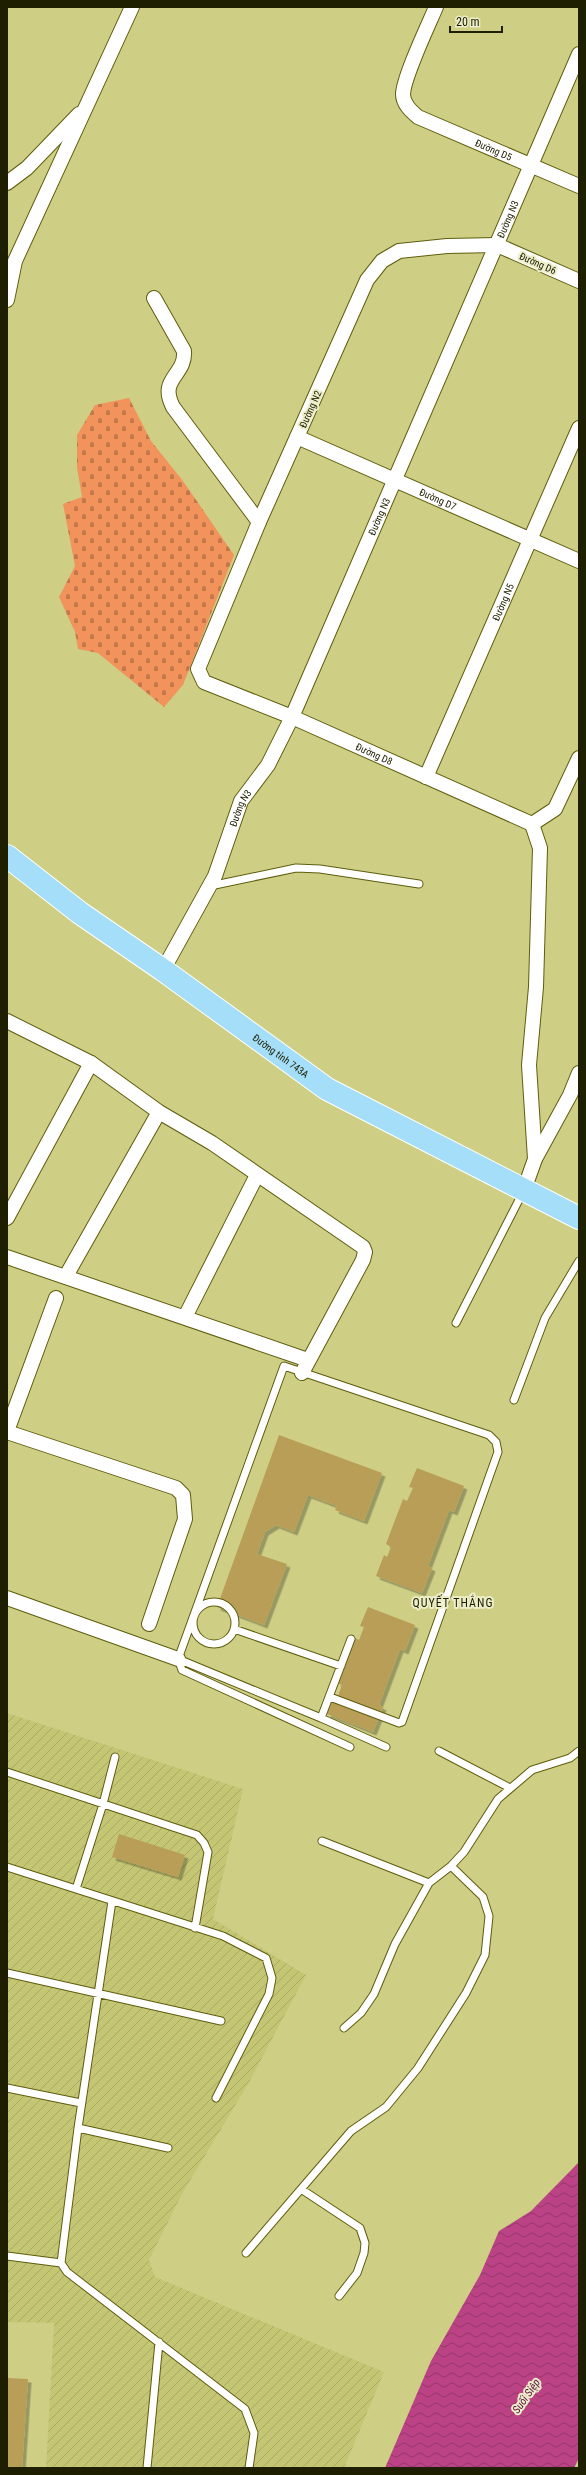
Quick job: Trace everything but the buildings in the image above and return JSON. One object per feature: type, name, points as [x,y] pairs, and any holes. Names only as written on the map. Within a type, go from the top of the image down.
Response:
[{"type":"main road","name":"Đường tỉnh 743A","points":[[7,856],[80,913],[163,970],[327,1089],[579,1218]]},
{"type":"street","points":[[7,300],[15,261],[132,7]]},
{"type":"street","name":"Đường D5","points":[[436,7],[406,80],[403,95],[409,110],[418,117],[579,186]]},
{"type":"street","name":"Đường N3","points":[[163,970],[209,886],[242,801],[268,766],[292,717],[579,54]]},
{"type":"street","points":[[7,183],[27,168],[86,106]]},
{"type":"street","name":"Đường D6","points":[[497,245],[579,281]]},
{"type":"street","name":"Đường N2","points":[[198,669],[259,522],[368,280],[382,261],[399,252],[447,246],[497,245]]},
{"type":"street","points":[[154,298],[184,351],[185,360],[167,386],[168,397],[173,407],[259,522]]},
{"type":"street","name":"Đường N5","points":[[426,777],[579,428]]},
{"type":"street","name":"Đường D7","points":[[297,437],[579,561]]},
{"type":"street","name":"Đường D8","points":[[198,669],[204,682],[292,717],[532,824]]},
{"type":"street","points":[[535,1159],[530,1065],[536,987],[540,848],[532,824],[555,809],[579,758]]},
{"type":"street","points":[[7,1021],[91,1063],[159,1112],[212,1143],[360,1244],[364,1250],[363,1260],[305,1366],[185,1317],[7,1257]]},
{"type":"street","points":[[7,1218],[91,1063]]},
{"type":"street","points":[[524,1190],[535,1159],[574,1097],[579,1073]]},
{"type":"street","points":[[66,1276],[159,1112]]},
{"type":"street","points":[[185,1317],[257,1175]]},
{"type":"street","points":[[56,1298],[7,1432],[176,1488],[183,1495],[185,1519],[149,1624]]},
{"type":"street","points":[[7,1598],[178,1659]]},
{"type":"lane","points":[[209,886],[296,868],[320,869],[419,884]]},
{"type":"lane","points":[[456,1323],[524,1190]]},
{"type":"lane","points":[[514,1400],[545,1318],[579,1261]]},
{"type":"lane","points":[[330,1697],[399,1723],[402,1722],[498,1452],[496,1442],[489,1435],[305,1366],[284,1366],[178,1659],[182,1670],[350,1748]]},
{"type":"lane","points":[[218,1602],[230,1609],[234,1615],[234,1629],[226,1641],[213,1645],[206,1644],[196,1635],[192,1621],[194,1614],[204,1604],[218,1602]]},
{"type":"lane","points":[[234,1629],[341,1666]]},
{"type":"lane","points":[[321,1718],[351,1639]]},
{"type":"lane","points":[[178,1659],[386,1746]]},
{"type":"lane","points":[[439,1751],[510,1788]]},
{"type":"lane","points":[[344,2028],[361,2013],[374,1994],[396,1944],[429,1883],[452,1866],[464,1852],[498,1799],[532,1770],[570,1758],[579,1751]]},
{"type":"lane","points":[[76,1889],[103,1804],[115,1758]]},
{"type":"lane","points":[[7,1772],[197,1835],[204,1843],[208,1852],[195,1928]]},
{"type":"lane","points":[[322,1841],[429,1883]]},
{"type":"lane","points":[[246,2253],[351,2131],[386,2107],[418,2068],[452,2016],[485,1955],[489,1916],[483,1897],[452,1866]]},
{"type":"lane","points":[[7,1867],[223,1936],[255,1951],[266,1958],[272,1978],[269,1994],[216,2098]]},
{"type":"lane","points":[[112,1901],[78,2128],[61,2263],[67,2272],[245,2409],[254,2433],[249,2468]]},
{"type":"lane","points":[[7,1973],[221,2021]]},
{"type":"lane","points":[[7,2088],[82,2103]]},
{"type":"lane","points":[[78,2128],[168,2148]]},
{"type":"lane","points":[[301,2189],[360,2228],[364,2243],[364,2253],[357,2273],[339,2296]]},
{"type":"lane","points":[[7,2256],[61,2263]]},
{"type":"lane","points":[[147,2468],[159,2342]]},
{"type":"shaded area","points":[[7,1713],[243,1789],[213,1919],[306,1975],[248,2084],[182,2194],[149,2260],[155,2277],[384,2372],[344,2468],[46,2468],[54,2323],[7,2322]]},
{"type":"green space","points":[[129,398],[151,441],[183,481],[234,555],[183,685],[164,707],[98,653],[78,649],[75,632],[59,597],[75,566],[63,504],[82,497],[77,468],[77,435],[95,405]]},
{"type":"water","name":"Suối Siệp","points":[[579,2162],[579,2458],[574,2468],[385,2468],[431,2361],[480,2275],[499,2231],[531,2211]]},
{"type":"district","name":"QUYẾT THẮNG","points":[[453,1603]]}]
